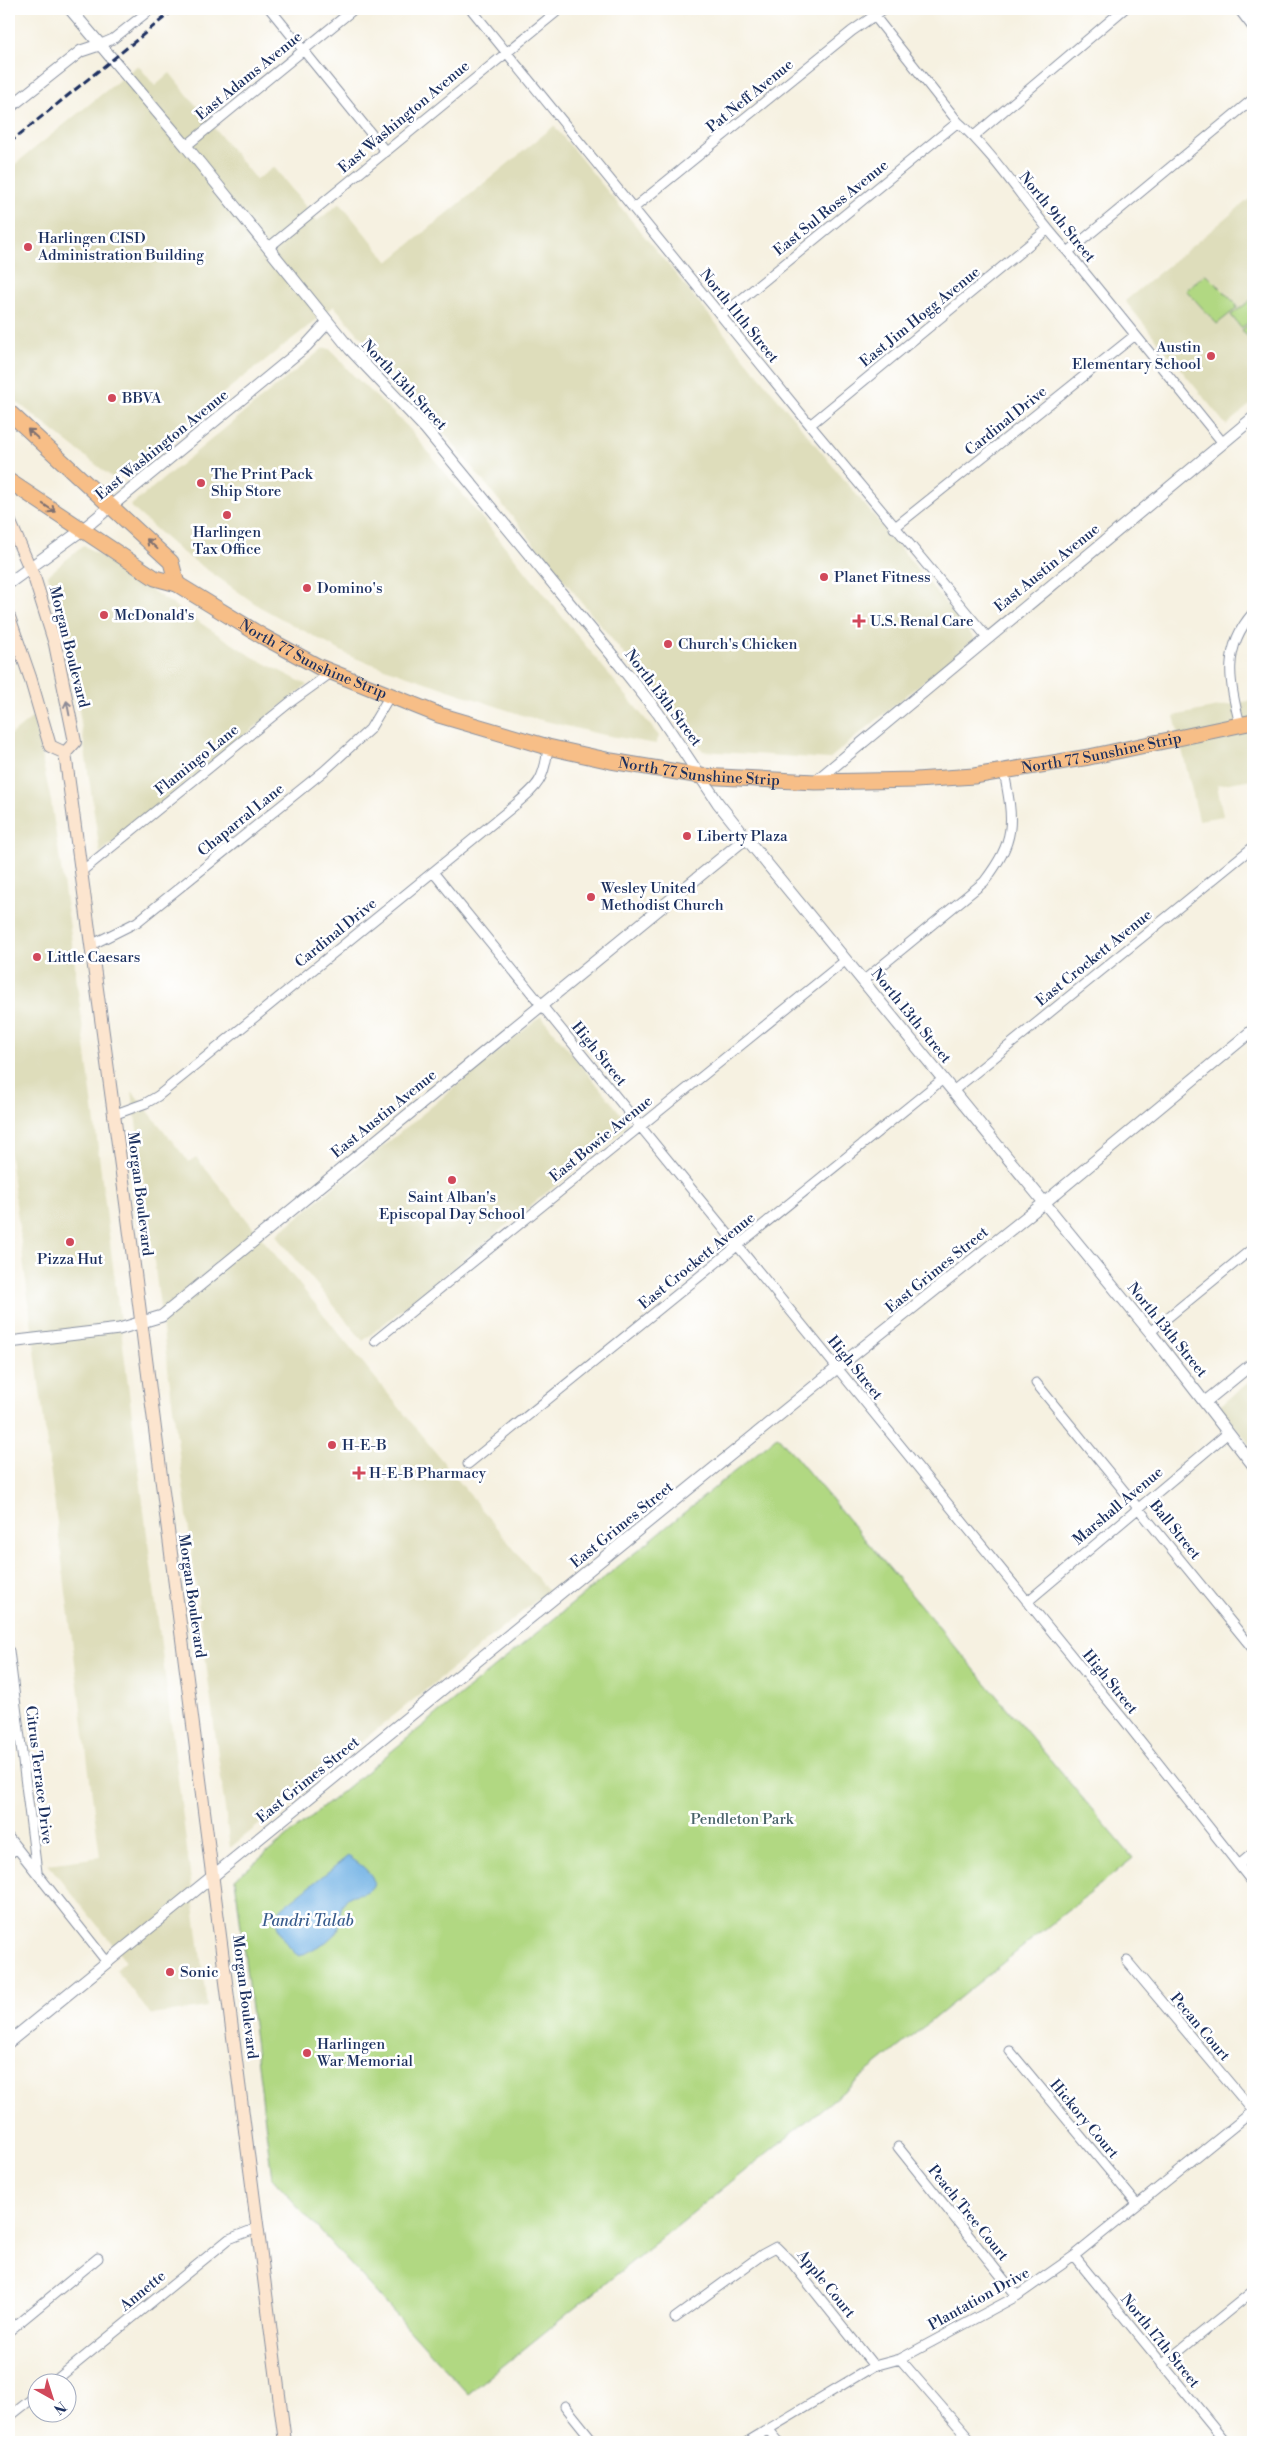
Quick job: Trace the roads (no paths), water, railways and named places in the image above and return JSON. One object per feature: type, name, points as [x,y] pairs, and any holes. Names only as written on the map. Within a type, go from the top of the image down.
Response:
[{"type":"main road","points":[[9,412],[112,505],[171,562],[177,584]]},
{"type":"main road","name":"North 77 Sunshine Strip","points":[[9,481],[155,578],[177,584],[262,636],[332,672],[389,696],[480,728],[548,747],[612,761],[700,776],[815,782],[916,780],[1004,772],[1089,757],[1247,723]]},
{"type":"main road","name":"Morgan Boulevard","points":[[9,520],[30,567],[54,644],[74,742],[65,753],[214,1877],[257,2228],[286,2442]]},
{"type":"main road","points":[[9,617],[30,677],[50,746],[65,753]]},
{"type":"street","name":"North 13th Street","points":[[70,9],[186,146],[366,368],[414,414],[658,713],[700,776],[746,838],[1150,1332],[1253,1465]]},
{"type":"street","points":[[9,108],[81,51],[114,39],[151,9]]},
{"type":"street","points":[[270,9],[386,152]]},
{"type":"street","name":"East Adams Avenue","points":[[186,146],[354,9]]},
{"type":"street","name":"North 11th Street","points":[[472,9],[635,207],[810,426],[987,637]]},
{"type":"street","name":"East Washington Avenue","points":[[268,248],[560,9]]},
{"type":"street","name":"Pat Neff Avenue","points":[[635,207],[872,13],[884,9]]},
{"type":"street","points":[[974,136],[1124,9]]},
{"type":"street","points":[[1240,9],[1253,26]]},
{"type":"street","name":"North 9th Street","points":[[872,13],[958,122],[974,136],[1047,230],[1068,252],[1134,336],[1223,443]]},
{"type":"street","points":[[1068,252],[1253,99]]},
{"type":"street","name":"East Sul Ross Avenue","points":[[721,316],[958,122]]},
{"type":"street","name":"East Jim Hogg Avenue","points":[[810,426],[1047,230]]},
{"type":"street","name":"East Washington Avenue","points":[[9,583],[82,530],[306,346],[328,322]]},
{"type":"street","name":"Cardinal Drive","points":[[894,528],[1134,336]]},
{"type":"street","name":"East Austin Avenue","points":[[815,782],[987,637],[1253,418]]},
{"type":"street","points":[[1247,723],[1231,688],[1230,664],[1240,629],[1253,613]]},
{"type":"street","name":"Flamingo Lane","points":[[82,872],[289,703],[332,672]]},
{"type":"street","name":"Chaparral Lane","points":[[91,945],[137,922],[324,771],[370,729],[389,696]]},
{"type":"street","name":"Cardinal Drive","points":[[114,1115],[146,1103],[158,1096],[433,872],[537,784],[545,770],[548,747]]},
{"type":"street","points":[[863,981],[984,882],[998,863],[1007,846],[1012,825],[1004,772]]},
{"type":"street","name":"East Austin Avenue","points":[[9,1342],[119,1329],[162,1316],[746,838]]},
{"type":"street","name":"East Crockett Avenue","points":[[953,1091],[1253,847]]},
{"type":"street","name":"High Street","points":[[433,872],[738,1245],[1240,1864],[1253,1883]]},
{"type":"street","name":"East Bowie Avenue","points":[[375,1341],[639,1125],[846,960]]},
{"type":"street","name":"East Grimes Street","points":[[9,2042],[837,1368],[1044,1203],[1253,1030]]},
{"type":"street","name":"East Crockett Avenue","points":[[468,1464],[943,1079]]},
{"type":"street","points":[[1150,1332],[1253,1248]]},
{"type":"street","points":[[1205,1402],[1253,1363]]},
{"type":"street","name":"Ball Street","points":[[1036,1383],[1253,1649]]},
{"type":"street","name":"Marshall Avenue","points":[[1027,1602],[1228,1433]]},
{"type":"street","name":"Citrus Terrace Drive","points":[[9,1651],[37,1872]]},
{"type":"street","points":[[9,1838],[107,1962]]},
{"type":"street","points":[[9,1854],[17,1848]]},
{"type":"street","points":[[1240,1864],[1253,1852]]},
{"type":"street","name":"Pecan Court","points":[[1127,1961],[1253,2111]]},
{"type":"street","name":"Hickory Court","points":[[1010,2051],[1137,2204]]},
{"type":"street","name":"Plantation Drive","points":[[747,2442],[874,2366],[900,2359],[1017,2296],[1074,2256],[1253,2111]]},
{"type":"street","name":"Peach Tree Court","points":[[898,2147],[1017,2296]]},
{"type":"street","name":"Annette","points":[[63,2374],[230,2239],[257,2228]]},
{"type":"street","name":"Apple Court","points":[[676,2318],[763,2254],[776,2247],[792,2263],[874,2366]]},
{"type":"street","name":"North 17th Street","points":[[1074,2256],[1226,2442]]},
{"type":"street","points":[[9,2331],[98,2258]]},
{"type":"street","points":[[1162,2365],[1253,2291]]},
{"type":"street","points":[[900,2359],[972,2442]]},
{"type":"street","points":[[9,2417],[28,2402]]},
{"type":"street","points":[[565,2406],[594,2442]]},
{"type":"street","points":[[768,2429],[779,2442]]},
{"type":"water","name":"Pandri Talab","points":[[348,1856],[367,1871],[373,1881],[373,1886],[366,1892],[347,1898],[340,1912],[338,1931],[326,1942],[300,1956],[296,1954],[284,1940],[278,1928],[278,1911]]},
{"type":"railway","points":[[9,143],[175,9]]},
{"type":"place","name":"Harlingen CISD Administration Building","points":[[28,247]]},
{"type":"place","name":"Austin Elementary School","points":[[1211,356]]},
{"type":"place","name":"BBVA","points":[[112,398]]},
{"type":"place","name":"The Print Pack Ship Store","points":[[201,483]]},
{"type":"place","name":"Harlingen Tax Office","points":[[227,515]]},
{"type":"place","name":"Planet Fitness","points":[[824,577]]},
{"type":"place","name":"Domino's","points":[[307,588]]},
{"type":"place","name":"McDonald's","points":[[104,615]]},
{"type":"place","name":"U.S. Renal Care","points":[[859,621]]},
{"type":"place","name":"Church's Chicken","points":[[668,644]]},
{"type":"place","name":"Liberty Plaza","points":[[687,836]]},
{"type":"place","name":"Wesley United Methodist Church","points":[[591,897]]},
{"type":"place","name":"Little Caesars","points":[[37,957]]},
{"type":"place","name":"Saint Alban's Episcopal Day School","points":[[452,1180]]},
{"type":"place","name":"Pizza Hut","points":[[70,1242]]},
{"type":"place","name":"H-E-B","points":[[332,1445]]},
{"type":"place","name":"H-E-B Pharmacy","points":[[359,1473]]},
{"type":"place","name":"Sonic","points":[[170,1972]]},
{"type":"place","name":"Harlingen War Memorial","points":[[307,2053]]},
{"type":"park label","name":"Pendleton Park","points":[[742,1819]]}]
